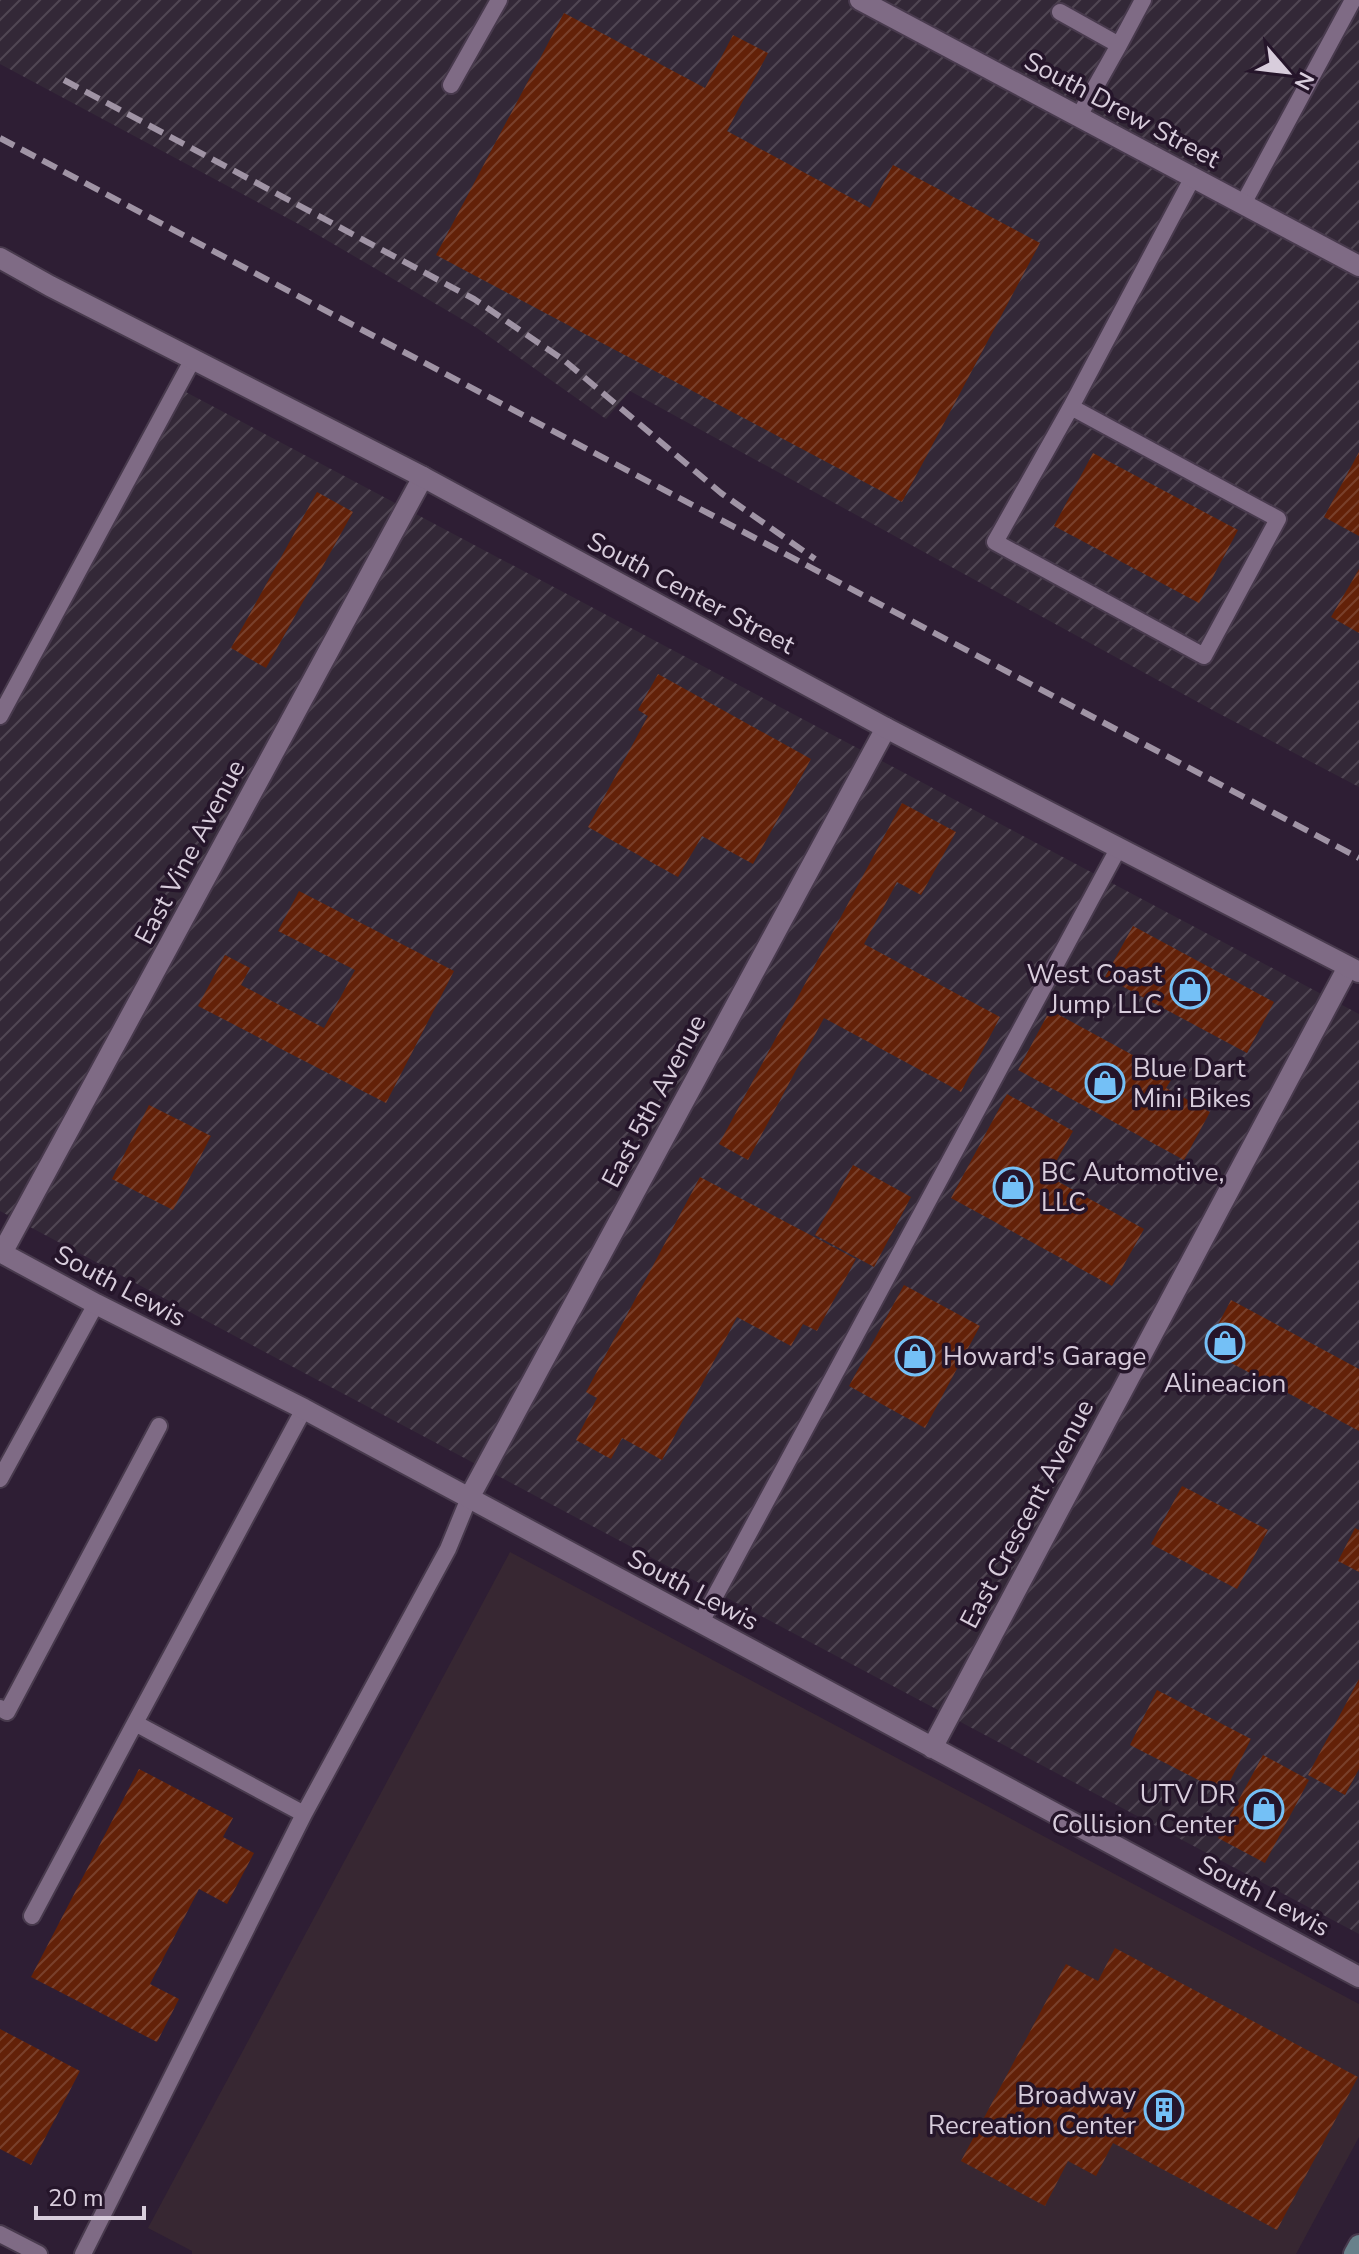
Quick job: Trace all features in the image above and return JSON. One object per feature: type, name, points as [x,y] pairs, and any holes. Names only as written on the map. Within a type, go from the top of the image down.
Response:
[{"type":"main road","points":[[1354,2254],[1359,2245]]},
{"type":"street","name":"South Drew Street","points":[[860,0],[1243,204],[1357,259]]},
{"type":"street","name":"South Center Street","points":[[0,258],[423,477],[886,728],[1354,970]]},
{"type":"street","name":"East Vine Avenue","points":[[1,1252],[423,477]]},
{"type":"street","name":"East 5th Avenue","points":[[469,1498],[886,728]]},
{"type":"street","name":"East Crescent Avenue","points":[[932,1748],[1354,970]]},
{"type":"street","name":"South Lewis","points":[[1,1252],[96,1304],[304,1409],[1359,1977]]},
{"type":"lane","points":[[451,85],[499,0]]},
{"type":"lane","points":[[1079,116],[1143,0]]},
{"type":"lane","points":[[1243,204],[1353,0]]},
{"type":"lane","points":[[1060,12],[1119,45]]},
{"type":"lane","points":[[1071,407],[1278,519],[1204,656],[995,542],[1071,407],[1193,177]]},
{"type":"lane","points":[[0,716],[193,359]]},
{"type":"lane","points":[[700,1624],[1118,849]]},
{"type":"lane","points":[[0,1479],[96,1304]]},
{"type":"lane","points":[[32,1916],[304,1409]]},
{"type":"lane","points":[[0,1708],[7,1712],[159,1426]]},
{"type":"lane","points":[[83,2254],[304,1814],[448,1549],[469,1498]]},
{"type":"lane","points":[[135,1723],[304,1814]]},
{"type":"lane","points":[[0,2234],[39,2254]]},
{"type":"shaded area","points":[[0,0],[1359,0],[1359,787],[630,391],[606,419],[477,328],[306,228],[0,64]]},
{"type":"shaded area","points":[[182,390],[1359,1014],[1359,1934],[0,1211],[0,726]]},
{"type":"shaded area","points":[[510,1552],[1359,2004],[1359,2137],[1296,2254],[192,2254],[192,2251],[148,2228]]},
{"type":"building","points":[[564,13],[705,88],[733,35],[768,53],[727,131],[870,208],[893,165],[1040,243],[902,502],[436,255]]},
{"type":"building","points":[[1359,452],[1359,536],[1324,517]]},
{"type":"building","points":[[1093,453],[1238,530],[1199,603],[1054,526]]},
{"type":"building","points":[[317,492],[353,512],[266,668],[231,648]]},
{"type":"building","points":[[1359,569],[1359,633],[1331,617]]},
{"type":"building","points":[[658,674],[811,759],[753,864],[702,836],[678,877],[588,827],[648,716],[638,710]]},
{"type":"building","points":[[902,803],[956,832],[921,895],[897,882],[864,944],[1000,1017],[961,1092],[824,1018],[748,1160],[719,1144]]},
{"type":"building","points":[[299,891],[454,971],[386,1103],[198,1006],[225,955],[250,968],[241,985],[324,1028],[355,970],[278,931]]},
{"type":"building","name":"West Coast Jump LLC","points":[[1133,926],[1274,1002],[1247,1053],[1105,977]]},
{"type":"building","name":"Blue Dart Mini Bikes","points":[[1050,1010],[1173,1077],[1166,1088],[1210,1112],[1184,1160],[1018,1070]]},
{"type":"building","name":"BC Automotive, LLC","points":[[1007,1094],[1073,1131],[1048,1176],[1144,1229],[1112,1286],[951,1198]]},
{"type":"building","points":[[149,1105],[211,1136],[173,1210],[112,1179]]},
{"type":"building","points":[[853,1165],[911,1197],[874,1267],[815,1235]]},
{"type":"building","points":[[700,1177],[856,1259],[817,1331],[803,1324],[791,1346],[737,1317],[662,1460],[622,1438],[611,1459],[576,1440],[597,1398],[586,1392]]},
{"type":"building","name":"Howard's Garage","points":[[904,1285],[980,1326],[925,1428],[849,1386]]},
{"type":"building","points":[[1231,1300],[1359,1369],[1359,1431],[1205,1349]]},
{"type":"building","points":[[1182,1486],[1268,1530],[1237,1589],[1151,1544]]},
{"type":"building","points":[[1355,1528],[1359,1530],[1359,1572],[1338,1561]]},
{"type":"building","points":[[1359,1679],[1359,1769],[1345,1795],[1308,1775]]},
{"type":"building","points":[[1157,1690],[1251,1739],[1224,1793],[1130,1745]]},
{"type":"building","name":"UTV DR Collision Center","points":[[1263,1755],[1309,1780],[1265,1863],[1218,1838]]},
{"type":"building","points":[[139,1769],[233,1818],[223,1837],[254,1853],[227,1904],[199,1889],[150,1984],[179,1999],[157,2042],[31,1977]]},
{"type":"building","name":"Broadway Recreation Center","points":[[1115,1948],[1358,2077],[1277,2230],[1113,2143],[1096,2176],[1068,2161],[1045,2206],[961,2161],[1066,1964],[1098,1981]]},
{"type":"building","points":[[0,2029],[80,2071],[31,2165],[0,2149]]},
{"type":"railway","points":[[64,80],[474,299],[565,361],[721,493],[815,559]]},
{"type":"railway","points":[[0,138],[1359,858]]},
{"type":"place","name":"West Coast Jump LLC","points":[[1190,989]]},
{"type":"place","name":"Blue Dart Mini Bikes","points":[[1105,1083]]},
{"type":"place","name":"BC Automotive, LLC","points":[[1013,1187]]},
{"type":"place","name":"Alineacion","points":[[1225,1343]]},
{"type":"place","name":"Howard's Garage","points":[[915,1356]]},
{"type":"place","name":"UTV DR Collision Center","points":[[1264,1809]]},
{"type":"place","name":"Broadway Recreation Center","points":[[1164,2110]]}]
